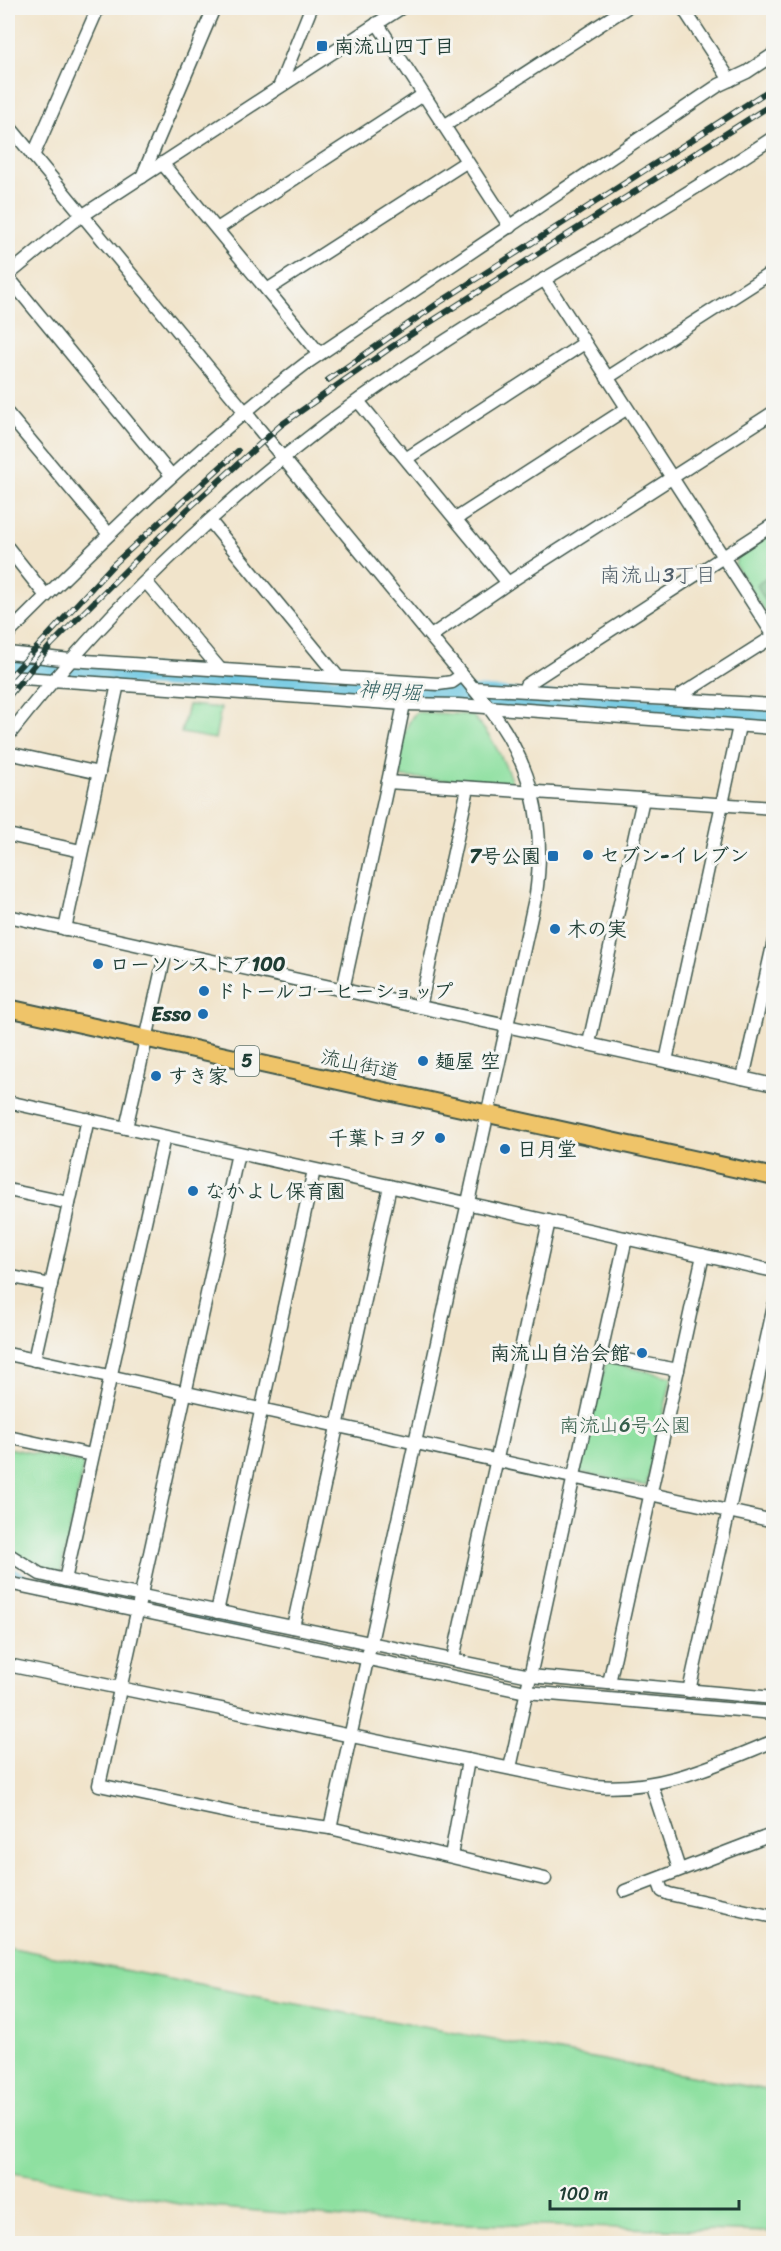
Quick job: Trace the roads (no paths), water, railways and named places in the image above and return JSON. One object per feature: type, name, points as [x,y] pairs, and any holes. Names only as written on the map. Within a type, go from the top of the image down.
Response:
[{"type":"main road","name":"流山街道","points":[[8,1008],[774,1178]]},
{"type":"street","points":[[33,156],[98,8]]},
{"type":"street","points":[[142,177],[214,8]]},
{"type":"street","points":[[280,85],[311,8]]},
{"type":"street","points":[[171,475],[8,276],[83,216],[401,8]]},
{"type":"street","points":[[444,126],[626,8]]},
{"type":"street","points":[[683,8],[730,80]]},
{"type":"street","points":[[377,23],[510,227]]},
{"type":"street","points":[[8,634],[108,533],[171,475],[243,412],[319,353],[510,227],[661,123],[774,54]]},
{"type":"street","points":[[217,229],[423,95]]},
{"type":"street","points":[[8,125],[488,706],[507,732],[533,792],[540,837],[540,866],[507,1026],[330,1828]]},
{"type":"street","points":[[8,736],[70,660],[146,582],[210,521],[283,458],[403,369],[544,279],[772,141]]},
{"type":"street","points":[[267,290],[466,162]]},
{"type":"street","points":[[162,163],[319,353]]},
{"type":"street","points":[[607,378],[774,271]]},
{"type":"street","points":[[544,279],[774,636],[681,695],[681,699]]},
{"type":"street","points":[[407,458],[584,344]]},
{"type":"street","points":[[358,401],[457,518],[508,583]]},
{"type":"street","points":[[457,518],[626,409]]},
{"type":"street","points":[[431,636],[508,583],[774,412]]},
{"type":"street","points":[[8,414],[108,533]]},
{"type":"street","points":[[210,521],[338,677]]},
{"type":"street","points":[[525,689],[526,685],[774,524]]},
{"type":"street","points":[[8,548],[46,596]]},
{"type":"street","points":[[146,582],[220,669]]},
{"type":"street","points":[[8,653],[70,660],[447,684],[462,675]]},
{"type":"street","points":[[8,677],[404,704],[488,706],[774,728]]},
{"type":"street","points":[[65,929],[118,684]]},
{"type":"street","points":[[474,689],[525,689],[774,705]]},
{"type":"street","points":[[343,990],[404,704]]},
{"type":"street","points":[[666,1061],[739,726]]},
{"type":"street","points":[[8,753],[99,773]]},
{"type":"street","points":[[388,782],[774,808]]},
{"type":"street","points":[[420,1007],[468,788]]},
{"type":"street","points":[[589,1043],[643,799]]},
{"type":"street","points":[[8,835],[81,851]]},
{"type":"street","points":[[8,916],[774,1085]]},
{"type":"street","points":[[743,1078],[774,941]]},
{"type":"street","points":[[126,1128],[166,951]]},
{"type":"street","points":[[8,1102],[774,1271]]},
{"type":"street","points":[[34,1360],[88,1119]]},
{"type":"street","points":[[65,1580],[164,1137]]},
{"type":"street","points":[[238,1153],[99,1785],[251,1817],[330,1828],[545,1879]]},
{"type":"street","points":[[216,1612],[314,1170]]},
{"type":"street","points":[[293,1627],[390,1186]]},
{"type":"street","points":[[8,1190],[69,1203]]},
{"type":"street","points":[[453,1659],[549,1221]]},
{"type":"street","points":[[510,1768],[626,1238]]},
{"type":"street","points":[[609,1683],[703,1255]]},
{"type":"street","points":[[8,1276],[51,1285]]},
{"type":"street","points":[[688,1691],[774,1306]]},
{"type":"street","points":[[8,1354],[774,1521]]},
{"type":"street","points":[[600,1354],[678,1370]]},
{"type":"street","points":[[8,1437],[92,1455]]},
{"type":"street","points":[[8,1554],[40,1574],[65,1580],[530,1676],[774,1698]]},
{"type":"street","points":[[8,1583],[526,1692],[774,1713]]},
{"type":"street","points":[[8,1665],[594,1786],[634,1788],[652,1786],[676,1780],[774,1741]]},
{"type":"street","points":[[451,1856],[468,1760]]},
{"type":"street","points":[[652,1786],[679,1869]]},
{"type":"street","points":[[625,1891],[774,1834]]},
{"type":"street","points":[[658,1880],[662,1891],[669,1894],[774,1917]]},
{"type":"waterway","name":"神明堀","points":[[8,666],[774,717]]},
{"type":"waterway","points":[[8,1567],[38,1584]]},
{"type":"waterway","points":[[192,1616],[273,1633]]},
{"type":"railway","points":[[328,380],[437,304],[774,87]]},
{"type":"railway","points":[[8,697],[51,645],[125,571],[188,509],[281,425],[393,346],[774,103]]},
{"type":"railway","points":[[8,679],[113,565],[238,451]]},
{"type":"place","name":"南流山四丁目","points":[[322,46]]},
{"type":"place","name":"セブン-イレブン","points":[[588,855]]},
{"type":"place","name":"7号公園","points":[[553,856]]},
{"type":"place","name":"木の実","points":[[555,929]]},
{"type":"place","name":"ローソンストア100","points":[[98,964]]},
{"type":"place","name":"ドトールコーヒーショップ","points":[[204,991]]},
{"type":"place","name":"Esso","points":[[203,1014]]},
{"type":"place","name":"麺屋 空","points":[[423,1061]]},
{"type":"place","name":"すき家","points":[[156,1076]]},
{"type":"place","name":"千葉トヨタ","points":[[440,1138]]},
{"type":"place","name":"日月堂","points":[[505,1149]]},
{"type":"place","name":"なかよし保育園","points":[[193,1191]]},
{"type":"place","name":"南流山自治会館","points":[[642,1353]]},
{"type":"district","name":"南流山3丁目","points":[[658,575]]},
{"type":"park label","name":"南流山6号公園","points":[[625,1425]]}]
